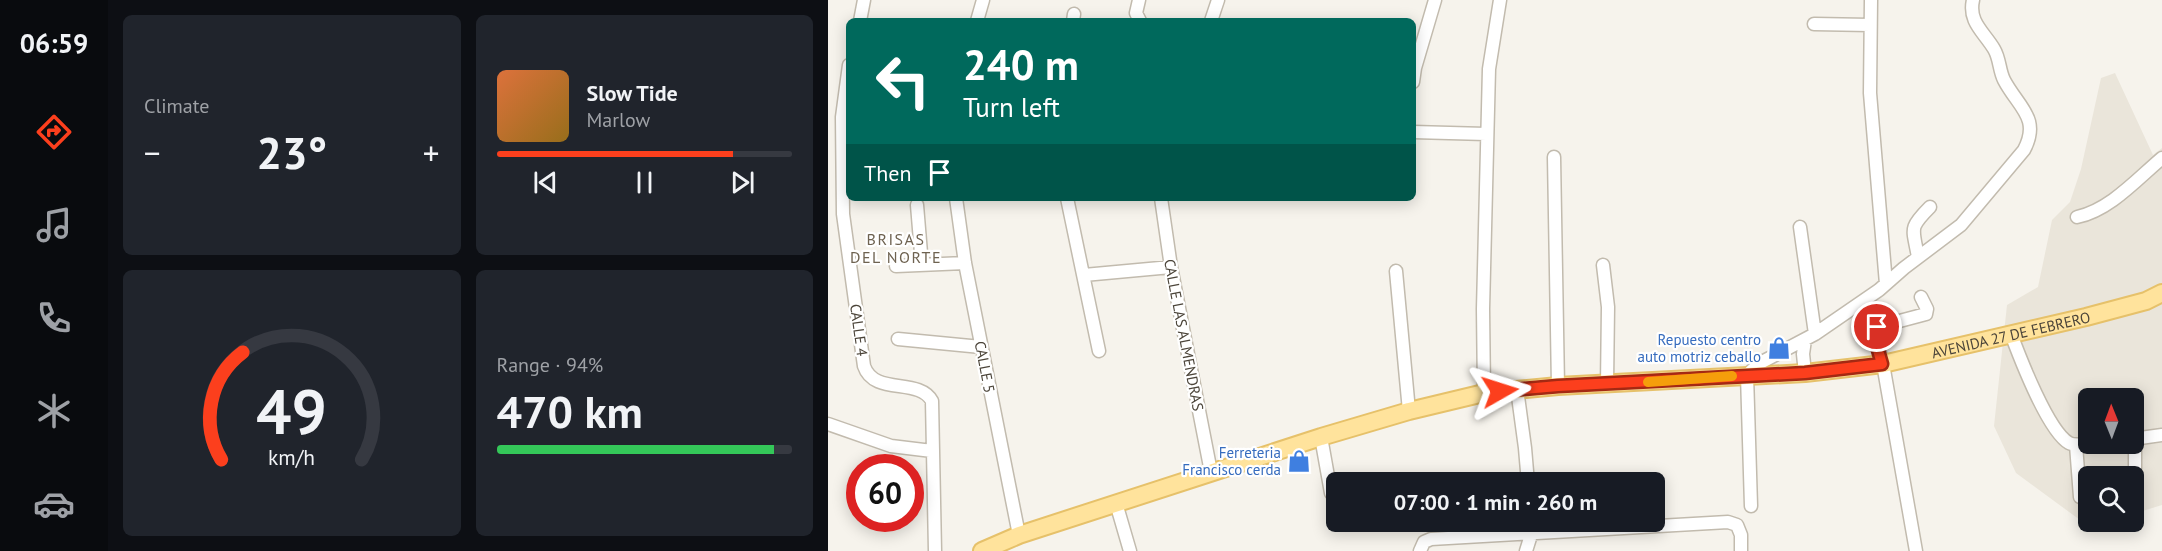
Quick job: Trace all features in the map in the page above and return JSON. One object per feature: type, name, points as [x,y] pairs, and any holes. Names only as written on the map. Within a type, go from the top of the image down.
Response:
[{"type":"main road","name":"AVENIDA 27 DE FEBRERO","points":[[982,551],[1019,535],[1321,437],[1409,411],[1484,393],[1558,386],[1805,373],[1882,364],[2096,314],[2146,301],[2162,293]]},
{"type":"street","points":[[861,18],[864,0]]},
{"type":"street","points":[[978,18],[982,0]]},
{"type":"street","points":[[1138,18],[1136,13],[1139,0]]},
{"type":"street","points":[[1212,18],[1218,0]]},
{"type":"street","points":[[1416,65],[1435,0]]},
{"type":"street","points":[[1484,393],[1486,134],[1490,58],[1500,0]]},
{"type":"street","points":[[1870,0],[1870,93],[1886,284]]},
{"type":"street","points":[[1751,506],[1747,375],[1760,363],[1810,337],[1886,284],[1961,225],[2024,150],[2031,134],[2029,118],[2003,78],[1996,52],[1974,22],[1973,0]]},
{"type":"street","points":[[1814,24],[1870,25]]},
{"type":"street","points":[[845,137],[843,101],[846,83]]},
{"type":"street","points":[[1416,132],[1486,134]]},
{"type":"street","name":"CALLE 4","points":[[845,137],[843,214],[864,366],[869,375],[877,381],[916,390],[930,397],[933,406],[935,551]]},
{"type":"street","points":[[1554,157],[1558,386]]},
{"type":"street","points":[[2077,217],[2090,215],[2102,208],[2162,159]]},
{"type":"street","name":"CALLE 5","points":[[956,201],[965,263],[1019,535]]},
{"type":"street","points":[[1068,201],[1100,351]]},
{"type":"street","name":"CALLE LAS ALMENDRAS","points":[[1161,201],[1171,267],[1211,472]]},
{"type":"street","points":[[917,205],[922,265]]},
{"type":"street","points":[[1918,257],[1913,228],[1915,221],[1930,207]]},
{"type":"street","points":[[1800,227],[1808,271],[1810,337],[1803,354],[1805,373]]},
{"type":"street","points":[[896,266],[965,263]]},
{"type":"street","points":[[1603,266],[1608,307],[1607,384]]},
{"type":"street","points":[[1084,274],[1171,267]]},
{"type":"street","points":[[1396,271],[1409,411]]},
{"type":"street","points":[[1916,551],[1874,331],[1877,327],[1926,314],[1928,309],[1921,297]]},
{"type":"street","points":[[2011,334],[2029,380],[2055,428],[2069,443],[2078,444]]},
{"type":"street","points":[[898,339],[981,347]]},
{"type":"street","points":[[1517,389],[1527,472]]},
{"type":"street","points":[[828,424],[891,446],[932,451]]},
{"type":"street","points":[[2144,437],[2162,435]]},
{"type":"street","points":[[1321,437],[1327,472]]},
{"type":"street","points":[[1116,503],[1130,551]]},
{"type":"street","points":[[1665,524],[1728,522],[1737,525],[1741,535],[1741,551]]},
{"type":"street","points":[[1423,545],[1506,532]]},
{"type":"street","points":[[1526,551],[1530,532]]},
{"type":"shaded area","points":[[2115,73],[2153,155],[2162,148],[2162,505],[2144,511],[2144,466],[2078,466],[2078,519],[2016,473],[1994,426],[2007,305],[2038,287],[2052,220],[2070,202],[2081,169],[2101,78]]},
{"type":"slow traffic","points":[[1648,382],[1732,376]]},
{"type":"place","name":"Repuesto centro auto motriz ceballo","points":[[1779,348]]},
{"type":"place","name":"Ferreteria Francisco cerda","points":[[1299,461]]},
{"type":"district","name":"BRISAS DEL NORTE","points":[[896,248]]},
{"type":"route","points":[[1500,391],[1805,373],[1882,364],[1874,336],[1877,327]]}]
